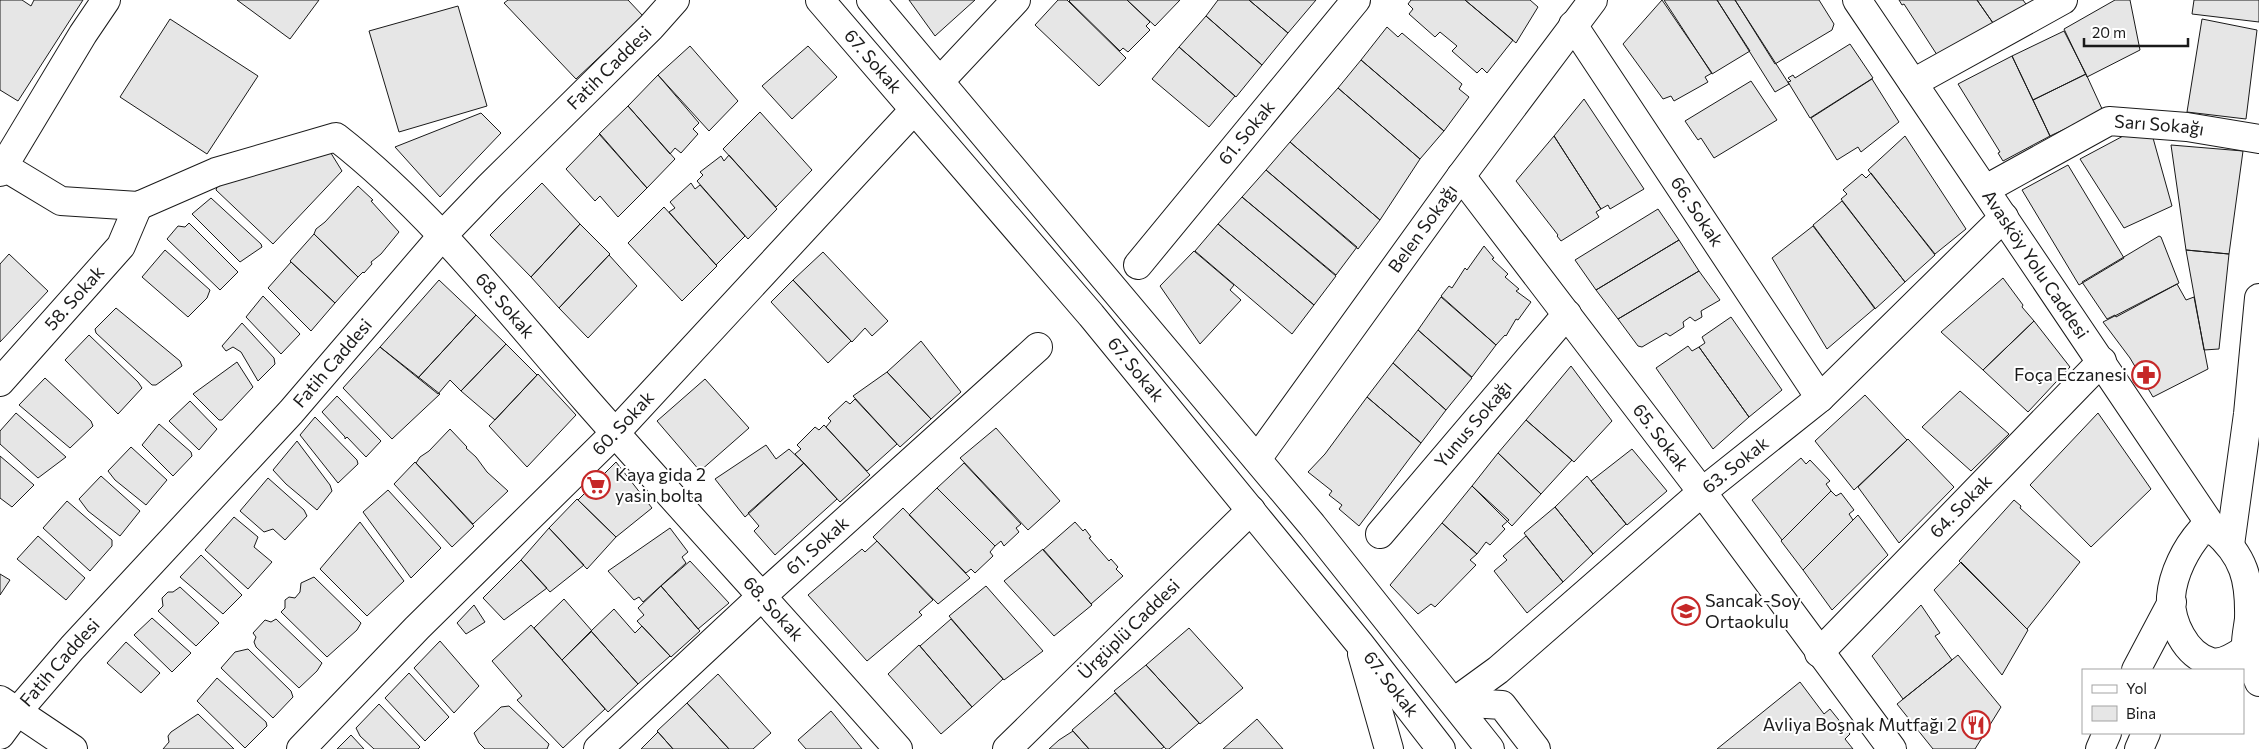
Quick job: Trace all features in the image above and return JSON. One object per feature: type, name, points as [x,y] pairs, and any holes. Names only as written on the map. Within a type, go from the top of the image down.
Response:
[{"type":"street","points":[[1,169],[106,0]]},
{"type":"street","name":"Fatih Caddesi","points":[[0,735],[9,706],[72,648],[291,412],[442,236],[490,186],[652,27],[675,0]]},
{"type":"street","name":"67. Sokak","points":[[820,0],[1091,315],[1359,643],[1441,749]]},
{"type":"street","name":"67. Sokak","points":[[871,0],[1257,459],[1490,749]]},
{"type":"street","points":[[940,81],[1016,0]]},
{"type":"street","name":"61. Sokak","points":[[1138,265],[1356,0]]},
{"type":"street","name":"Belen Sokağı","points":[[1257,459],[1461,176],[1593,0]]},
{"type":"street","name":"Avasköy Yolu Caddesi","points":[[1857,0],[2242,564],[2248,588],[2251,638]]},
{"type":"street","points":[[1913,83],[2063,0]]},
{"type":"street","name":"66. Sokak","points":[[1573,25],[1820,398]]},
{"type":"street","name":"60. Sokak","points":[[300,749],[417,628],[615,433],[940,81]]},
{"type":"street","name":"Sarı Sokağı","points":[[1986,189],[2109,121],[2187,127],[2259,139]]},
{"type":"street","name":"68. Sokak","points":[[1,169],[61,201],[138,206],[216,172],[336,137],[374,167],[442,236],[615,433],[898,749]]},
{"type":"street","name":"65. Sokak","points":[[1461,176],[1702,492],[1819,653],[1892,749]]},
{"type":"street","name":"58. Sokak","points":[[0,382],[121,246],[138,206]]},
{"type":"street","name":"63. Sokak","points":[[1454,702],[1498,670],[1558,620],[1702,492],[1820,398],[2004,217]]},
{"type":"street","points":[[2251,638],[2234,657],[2205,666],[2198,655],[2182,640],[2174,620],[2171,595],[2184,553],[2201,531],[2222,537],[2253,416],[2259,298]]},
{"type":"street","name":"Yunus Sokağı","points":[[1380,534],[1567,314]]},
{"type":"street","name":"61. Sokak","points":[[598,749],[762,596],[1038,347]]},
{"type":"street","name":"64. Sokak","points":[[1819,653],[2102,361]]},
{"type":"street","name":"Ürgüplü Caddesi","points":[[1007,749],[1251,510]]},
{"type":"street","points":[[2137,669],[2172,602]]},
{"type":"street","points":[[2251,638],[2259,682]]},
{"type":"street","points":[[1359,643],[1375,706],[1389,749]]},
{"type":"street","points":[[1454,702],[1502,705],[1536,749]]},
{"type":"street","points":[[9,706],[73,749]]},
{"type":"street","points":[[2100,749],[2107,734]]},
{"type":"street","points":[[2139,749],[2146,734]]},
{"type":"building","points":[[0,0],[22,0],[31,6],[34,0],[83,0],[18,101],[0,90]]},
{"type":"building","points":[[237,0],[319,0],[290,39]]},
{"type":"building","points":[[508,0],[628,0],[643,16],[576,79],[504,3]]},
{"type":"building","points":[[909,0],[975,0],[935,36]]},
{"type":"building","points":[[1058,0],[1067,0],[1126,58],[1099,86],[1035,25]]},
{"type":"building","points":[[1070,0],[1127,0],[1150,22],[1146,26],[1150,30],[1128,52],[1123,48],[1120,51]]},
{"type":"building","points":[[1127,0],[1180,0],[1155,26]]},
{"type":"building","points":[[1218,0],[1249,0],[1288,33],[1262,65],[1206,16]]},
{"type":"building","points":[[1249,0],[1316,0],[1288,33]]},
{"type":"building","points":[[1411,0],[1465,0],[1513,40],[1487,73],[1482,68],[1477,73],[1452,51],[1457,46],[1440,32],[1435,37],[1409,14],[1413,9],[1408,4]]},
{"type":"building","points":[[1465,0],[1530,0],[1538,7],[1516,43]]},
{"type":"building","points":[[1662,0],[1712,73],[1705,77],[1708,82],[1674,101],[1671,96],[1663,99],[1623,44]]},
{"type":"building","points":[[1664,0],[1717,0],[1750,51],[1712,74]]},
{"type":"building","points":[[1717,0],[1735,0],[1789,84],[1775,92]]},
{"type":"building","points":[[1735,0],[1819,0],[1834,24],[1832,30],[1775,64]]},
{"type":"building","points":[[1899,0],[1977,0],[1993,23],[1941,61],[1904,4],[1902,5]]},
{"type":"building","points":[[1977,0],[2023,0],[2028,7],[1993,23]]},
{"type":"building","points":[[2115,0],[2130,0],[2140,50],[2087,77],[2064,29]]},
{"type":"building","points":[[2194,0],[2259,0],[2259,22],[2192,14]]},
{"type":"building","points":[[458,6],[487,106],[399,132],[369,31]]},
{"type":"building","points":[[1206,16],[1262,65],[1236,97],[1179,47]]},
{"type":"building","points":[[170,19],[258,76],[207,154],[120,97]]},
{"type":"building","points":[[2202,19],[2257,30],[2246,119],[2187,112]]},
{"type":"building","points":[[1387,27],[1398,37],[1402,33],[1462,84],[1459,89],[1469,97],[1444,131],[1361,60]]},
{"type":"building","points":[[2064,31],[2086,74],[2033,100],[2012,56]]},
{"type":"building","points":[[1850,44],[1873,78],[1810,118],[1788,82],[1791,81],[1788,78],[1793,75],[1795,78]]},
{"type":"building","points":[[690,46],[738,101],[709,131],[658,75]]},
{"type":"building","points":[[808,46],[837,77],[792,119],[762,86]]},
{"type":"building","points":[[1179,47],[1235,96],[1209,127],[1152,79]]},
{"type":"building","points":[[2012,56],[2050,136],[2003,161],[1998,153],[2000,152],[1958,84]]},
{"type":"building","points":[[1361,60],[1444,131],[1420,159],[1338,88]]},
{"type":"building","points":[[2086,74],[2103,111],[2050,136],[2033,100]]},
{"type":"building","points":[[658,75],[699,123],[693,129],[698,134],[681,153],[675,148],[670,154],[628,106]]},
{"type":"building","points":[[1872,79],[1899,122],[1861,152],[1858,147],[1837,160],[1811,118]]},
{"type":"building","points":[[1751,81],[1777,120],[1714,158],[1701,138],[1698,140],[1685,121]]},
{"type":"building","points":[[1338,88],[1420,159],[1380,220],[1290,142]]},
{"type":"building","points":[[1584,99],[1644,189],[1610,209],[1608,205],[1601,209],[1554,136]]},
{"type":"building","points":[[628,106],[675,159],[647,188],[599,134]]},
{"type":"building","points":[[760,112],[812,170],[776,207],[723,149]]},
{"type":"building","points":[[481,113],[501,133],[440,197],[395,147]]},
{"type":"building","points":[[600,134],[647,188],[618,217],[600,196],[595,201],[566,169]]},
{"type":"building","points":[[2125,135],[2153,138],[2172,206],[2124,228],[2080,159]]},
{"type":"building","points":[[1554,136],[1601,209],[1596,212],[1599,217],[1561,241],[1516,181]]},
{"type":"building","points":[[1905,136],[1966,229],[1935,254],[1868,170]]},
{"type":"building","points":[[1290,142],[1380,220],[1358,249],[1266,170]]},
{"type":"building","points":[[2171,145],[2243,151],[2229,254],[2186,250]]},
{"type":"building","points":[[329,150],[342,171],[273,244],[216,190],[218,184]]},
{"type":"building","points":[[729,155],[777,209],[748,239],[697,181],[703,175],[700,172],[721,156],[724,161]]},
{"type":"building","points":[[2068,165],[2124,258],[2079,285],[2022,190]]},
{"type":"building","points":[[1266,170],[1357,247],[1336,275],[1242,197]]},
{"type":"building","points":[[1871,173],[1935,255],[1905,282],[1841,199],[1847,194],[1843,190],[1862,174],[1866,178]]},
{"type":"building","points":[[542,183],[580,224],[531,277],[490,235]]},
{"type":"building","points":[[691,183],[695,189],[700,185],[745,236],[716,265],[669,212],[675,208],[670,202]]},
{"type":"building","points":[[358,186],[373,200],[371,201],[399,232],[381,254],[371,262],[372,264],[364,273],[358,277],[314,234],[316,229],[325,222]]},
{"type":"building","points":[[1242,197],[1336,276],[1314,305],[1218,224]]},
{"type":"building","points":[[211,198],[262,247],[240,262],[192,214]]},
{"type":"building","points":[[1842,201],[1905,282],[1875,309],[1813,225]]},
{"type":"building","points":[[664,207],[717,266],[682,301],[628,243]]},
{"type":"building","points":[[1658,209],[1679,240],[1596,290],[1575,260]]},
{"type":"building","points":[[189,223],[238,272],[220,290],[167,239],[178,226],[185,227]]},
{"type":"building","points":[[580,224],[610,254],[559,308],[531,277]]},
{"type":"building","points":[[1218,224],[1314,305],[1292,334],[1195,251]]},
{"type":"building","points":[[1813,226],[1875,308],[1827,349],[1772,258]]},
{"type":"building","points":[[314,234],[358,277],[335,303],[290,261]]},
{"type":"building","points":[[2159,236],[2179,283],[2116,317],[2115,315],[2107,319],[2082,282]]},
{"type":"building","points":[[1679,240],[1699,271],[1618,319],[1596,290]]},
{"type":"building","points":[[1484,246],[1494,258],[1492,259],[1508,274],[1505,277],[1519,289],[1516,291],[1531,302],[1518,320],[1516,319],[1506,336],[1496,345],[1441,296],[1449,286],[1452,288],[1465,268],[1467,270]]},
{"type":"building","points":[[165,250],[210,290],[207,298],[188,317],[142,277]]},
{"type":"building","points":[[2186,250],[2229,254],[2219,349],[2204,350]]},
{"type":"building","points":[[1194,251],[1234,285],[1230,290],[1241,300],[1200,344],[1160,286]]},
{"type":"building","points":[[823,252],[888,321],[872,336],[865,328],[852,342],[793,280]]},
{"type":"building","points":[[9,254],[48,291],[0,342],[0,264]]},
{"type":"building","points":[[609,255],[637,286],[588,338],[559,308]]},
{"type":"building","points":[[291,262],[335,303],[311,331],[268,288]]},
{"type":"building","points":[[1699,271],[1720,300],[1701,311],[1702,317],[1695,321],[1690,317],[1683,322],[1684,327],[1670,336],[1666,333],[1642,347],[1638,346],[1618,319]]},
{"type":"building","points":[[2003,278],[2023,305],[2022,307],[2034,321],[1983,370],[1941,332]]},
{"type":"building","points":[[439,280],[476,315],[418,378],[380,347]]},
{"type":"building","points":[[793,280],[851,341],[828,363],[771,302]]},
{"type":"building","points":[[2177,284],[2186,300],[2194,297],[2208,369],[2153,397],[2130,358],[2103,322]]},
{"type":"building","points":[[263,296],[300,334],[281,354],[246,317]]},
{"type":"building","points":[[1441,297],[1496,345],[1472,377],[1418,330]]},
{"type":"building","points":[[116,308],[180,361],[182,366],[156,385],[152,385],[96,333],[95,329]]},
{"type":"building","points":[[476,315],[506,344],[461,391],[450,380],[438,394],[418,378]]},
{"type":"building","points":[[1731,317],[1782,390],[1749,417],[1699,347],[1705,343],[1702,337]]},
{"type":"building","points":[[2034,321],[2070,367],[2028,412],[1983,370]]},
{"type":"building","points":[[242,323],[274,358],[275,364],[258,381],[241,352],[233,347],[226,351],[222,346]]},
{"type":"building","points":[[1418,330],[1472,378],[1446,410],[1393,363]]},
{"type":"building","points":[[89,335],[142,388],[118,414],[65,360]]},
{"type":"building","points":[[921,341],[961,392],[931,419],[887,372]]},
{"type":"building","points":[[506,344],[537,375],[495,420],[461,391]]},
{"type":"building","points":[[1688,346],[1692,351],[1699,347],[1749,417],[1713,449],[1656,368]]},
{"type":"building","points":[[380,347],[440,394],[392,439],[343,388]]},
{"type":"building","points":[[237,362],[253,387],[222,420],[219,420],[193,394]]},
{"type":"building","points":[[1393,363],[1446,410],[1421,443],[1367,397]]},
{"type":"building","points":[[1571,366],[1612,421],[1574,462],[1526,420]]},
{"type":"building","points":[[887,372],[931,419],[900,447],[853,396]]},
{"type":"building","points":[[538,374],[576,415],[527,467],[489,426]]},
{"type":"building","points":[[45,378],[91,421],[93,426],[70,448],[19,405]]},
{"type":"building","points":[[705,379],[749,428],[700,471],[657,421]]},
{"type":"building","points":[[1960,391],[2009,434],[1971,471],[1922,427]]},
{"type":"building","points":[[1865,395],[1907,440],[1854,490],[1815,441]]},
{"type":"building","points":[[337,396],[381,441],[366,457],[347,437],[345,439],[322,412]]},
{"type":"building","points":[[1367,397],[1421,443],[1359,526],[1339,509],[1342,505],[1329,495],[1332,491],[1308,472],[1325,454]]},
{"type":"building","points":[[855,399],[897,444],[867,471],[826,427],[831,421],[828,418],[846,401],[850,404]]},
{"type":"building","points":[[190,401],[217,429],[199,450],[169,421]]},
{"type":"building","points":[[16,413],[66,457],[38,478],[0,444],[0,431]]},
{"type":"building","points":[[2098,413],[2151,489],[2091,547],[2030,485]]},
{"type":"building","points":[[315,417],[357,460],[358,464],[338,483],[300,435]]},
{"type":"building","points":[[1526,420],[1572,460],[1541,494],[1498,453]]},
{"type":"building","points":[[159,424],[191,452],[192,456],[173,476],[142,445]]},
{"type":"building","points":[[824,425],[870,475],[840,502],[795,454],[801,449],[797,445],[815,427],[819,430]]},
{"type":"building","points":[[996,428],[1060,501],[1028,530],[960,458]]},
{"type":"building","points":[[450,429],[487,472],[508,491],[473,524],[416,463]]},
{"type":"building","points":[[1908,439],[1954,487],[1899,543],[1858,487]]},
{"type":"building","points":[[297,441],[330,485],[332,491],[317,510],[286,484],[273,470]]},
{"type":"building","points":[[766,445],[776,459],[789,449],[804,463],[745,517],[715,479]]},
{"type":"building","points":[[131,447],[167,480],[146,505],[115,480],[108,471]]},
{"type":"building","points":[[1632,449],[1667,491],[1627,525],[1591,481]]},
{"type":"building","points":[[1498,453],[1541,494],[1512,526],[1472,486]]},
{"type":"building","points":[[0,456],[34,485],[12,507],[0,498]]},
{"type":"building","points":[[1801,458],[1806,464],[1810,460],[1830,481],[1826,484],[1831,491],[1782,540],[1752,500]]},
{"type":"building","points":[[415,462],[474,526],[452,547],[394,484]]},
{"type":"building","points":[[616,462],[652,508],[616,537],[578,500]]},
{"type":"building","points":[[804,463],[837,499],[775,555],[754,531],[759,526],[748,513]]},
{"type":"building","points":[[964,463],[1021,524],[1016,528],[1019,532],[1004,546],[1001,541],[995,546],[937,488]]},
{"type":"building","points":[[101,476],[140,511],[120,536],[88,511],[79,499]]},
{"type":"building","points":[[1587,476],[1626,524],[1593,554],[1555,507]]},
{"type":"building","points":[[268,478],[304,510],[307,516],[285,540],[273,529],[264,532],[240,511]]},
{"type":"building","points":[[1472,486],[1509,520],[1502,526],[1505,529],[1490,545],[1486,542],[1477,554],[1442,523]]},
{"type":"building","points":[[937,488],[995,546],[990,552],[993,556],[975,573],[971,569],[966,573],[909,515]]},
{"type":"building","points":[[388,490],[441,548],[411,578],[363,512]]},
{"type":"building","points":[[1831,491],[1836,496],[1841,493],[1854,510],[1849,514],[1853,520],[1803,570],[1781,541]]},
{"type":"building","points":[[577,499],[616,537],[587,569],[549,528]]},
{"type":"building","points":[[2014,500],[2021,506],[2020,508],[2080,562],[2027,629],[1959,561]]},
{"type":"building","points":[[67,501],[112,540],[112,546],[90,571],[43,528]]},
{"type":"building","points":[[1555,507],[1593,554],[1563,582],[1524,533]]},
{"type":"building","points":[[903,508],[970,578],[938,604],[873,537]]},
{"type":"building","points":[[1858,515],[1888,555],[1832,610],[1803,570]]},
{"type":"building","points":[[234,517],[258,537],[254,547],[272,562],[248,589],[205,550]]},
{"type":"building","points":[[360,522],[404,581],[367,616],[320,569]]},
{"type":"building","points":[[1075,522],[1083,531],[1085,529],[1091,537],[1089,538],[1109,561],[1111,559],[1118,567],[1116,569],[1123,576],[1091,604],[1043,550]]},
{"type":"building","points":[[1442,523],[1477,554],[1470,560],[1476,565],[1435,607],[1431,604],[1418,614],[1390,585]]},
{"type":"building","points":[[549,528],[584,565],[550,592],[521,560]]},
{"type":"building","points":[[670,528],[688,552],[682,557],[686,563],[643,602],[639,597],[634,600],[608,571]]},
{"type":"building","points":[[38,536],[85,578],[66,600],[17,559]]},
{"type":"building","points":[[1526,536],[1563,582],[1527,613],[1494,571],[1507,560],[1503,556]]},
{"type":"building","points":[[877,541],[933,600],[919,612],[922,615],[867,661],[808,595],[862,549],[865,552]]},
{"type":"building","points":[[1043,549],[1092,605],[1054,636],[1004,581]]},
{"type":"building","points":[[201,555],[242,595],[223,614],[180,577]]},
{"type":"building","points":[[521,560],[547,588],[504,620],[483,598]]},
{"type":"building","points":[[690,561],[729,603],[698,629],[661,586]]},
{"type":"building","points":[[1961,562],[2028,630],[2002,675],[1934,590]]},
{"type":"building","points":[[0,574],[10,580],[0,595]]},
{"type":"building","points":[[314,577],[361,623],[357,630],[327,657],[281,612],[285,608],[285,600],[289,597],[295,598],[300,592],[301,583]]},
{"type":"building","points":[[661,586],[700,631],[671,657],[637,621],[644,615],[638,608]]},
{"type":"building","points":[[986,586],[1043,651],[1004,680],[949,616]]},
{"type":"building","points":[[180,587],[219,623],[196,646],[158,611],[163,606],[162,598],[168,592],[173,592]]},
{"type":"building","points":[[564,599],[592,631],[562,660],[534,628]]},
{"type":"building","points":[[474,605],[485,622],[466,634],[457,623]]},
{"type":"building","points":[[1921,605],[1940,633],[1935,636],[1952,660],[1903,699],[1872,656]]},
{"type":"building","points":[[614,609],[635,633],[642,626],[670,656],[638,684],[591,631]]},
{"type":"building","points":[[152,618],[191,653],[172,672],[134,635]]},
{"type":"building","points":[[276,619],[322,663],[317,671],[299,688],[256,647],[254,642],[256,637],[253,633],[265,620],[271,622]]},
{"type":"building","points":[[951,619],[1003,679],[972,707],[920,646]]},
{"type":"building","points":[[531,625],[605,709],[563,748],[517,700],[522,696],[492,661]]},
{"type":"building","points":[[1189,628],[1243,688],[1200,724],[1146,665]]},
{"type":"building","points":[[591,631],[638,684],[608,712],[562,660]]},
{"type":"building","points":[[440,641],[479,686],[454,713],[414,668]]},
{"type":"building","points":[[126,642],[160,673],[141,693],[107,663]]},
{"type":"building","points":[[919,645],[972,707],[941,734],[888,674]]},
{"type":"building","points":[[248,649],[291,691],[293,697],[273,718],[221,668],[235,652]]},
{"type":"building","points":[[1958,655],[2001,707],[1975,749],[1933,749],[1897,704]]},
{"type":"building","points":[[1146,665],[1199,723],[1169,749],[1166,749],[1114,691]]},
{"type":"building","points":[[409,673],[449,717],[425,741],[385,698]]},
{"type":"building","points":[[718,674],[771,733],[753,749],[729,749],[687,703]]},
{"type":"building","points":[[217,678],[266,722],[267,726],[245,748],[197,701]]},
{"type":"building","points":[[1800,682],[1824,714],[1830,709],[1850,734],[1845,739],[1853,749],[1717,749]]},
{"type":"building","points":[[1115,693],[1164,747],[1161,749],[1089,749],[1072,730]]},
{"type":"building","points":[[687,703],[729,749],[673,749],[657,731]]},
{"type":"building","points":[[379,704],[420,747],[418,749],[374,749],[360,736],[356,728]]},
{"type":"building","points":[[509,706],[549,744],[547,749],[485,749],[479,743],[474,733],[501,707]]},
{"type":"building","points":[[831,711],[862,749],[806,749],[798,740]]},
{"type":"building","points":[[198,714],[234,749],[163,749],[169,742],[168,736],[171,732]]},
{"type":"building","points":[[1257,719],[1283,749],[1223,749]]},
{"type":"building","points":[[1073,731],[1089,749],[1049,749],[1059,740]]},
{"type":"building","points":[[658,732],[673,749],[641,749]]},
{"type":"building","points":[[351,735],[364,749],[337,749]]},
{"type":"place","name":"Foça Eczanesi","points":[[2146,375]]},
{"type":"place","name":"Kaya gida 2 yasin bolta","points":[[596,485]]},
{"type":"place","name":"Sancak-Soy Ortaokulu","points":[[1686,611]]},
{"type":"place","name":"Avliya Boşnak Mutfağı 2","points":[[1976,725]]}]
